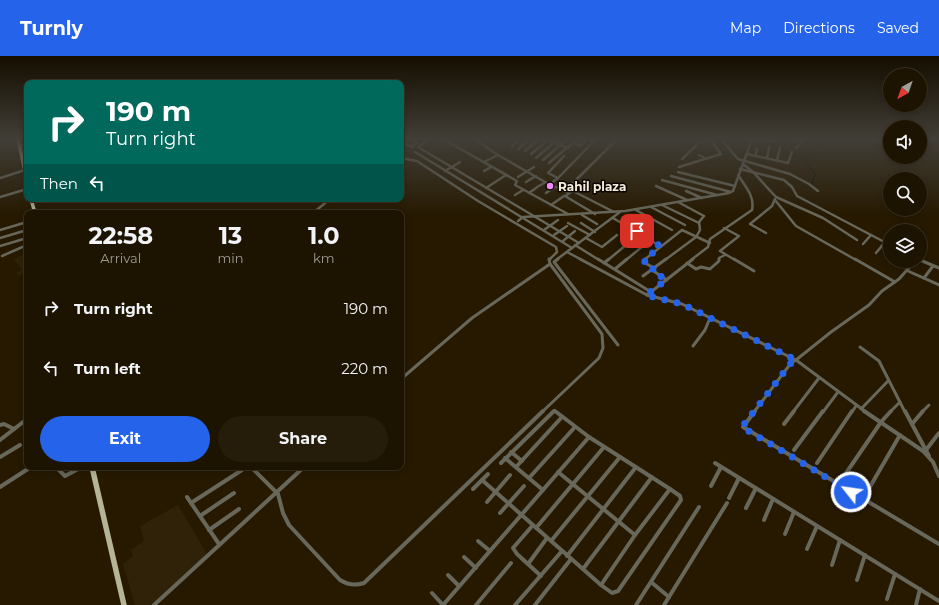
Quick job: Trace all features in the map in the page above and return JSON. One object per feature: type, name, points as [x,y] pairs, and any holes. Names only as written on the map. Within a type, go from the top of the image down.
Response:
[{"type":"main road","points":[[23,165],[24,170]]},
{"type":"main road","points":[[93,470],[124,605]]},
{"type":"street","points":[[254,470],[276,492],[289,526],[340,580],[356,586],[364,583],[599,358],[603,348],[602,334],[550,264],[549,260],[556,252],[554,245],[478,201],[423,165]]},
{"type":"street","points":[[435,165],[572,248]]},
{"type":"street","points":[[448,165],[568,237],[604,263],[651,292]]},
{"type":"street","points":[[445,171],[456,165]]},
{"type":"street","points":[[515,165],[568,194]]},
{"type":"street","points":[[555,165],[548,172],[558,178]]},
{"type":"street","points":[[550,184],[571,165]]},
{"type":"street","points":[[572,184],[591,165]]},
{"type":"street","points":[[679,167],[686,165]]},
{"type":"street","points":[[518,221],[523,217],[595,214],[636,210],[731,192],[735,186],[742,165]]},
{"type":"street","points":[[745,165],[753,172],[796,226],[895,282]]},
{"type":"street","points":[[751,165],[779,170],[794,175],[818,191]]},
{"type":"street","points":[[484,171],[491,166],[517,181],[515,185],[523,190],[568,214]]},
{"type":"street","points":[[518,176],[534,166]]},
{"type":"street","points":[[740,169],[784,180],[792,186],[797,196],[883,241]]},
{"type":"street","points":[[0,178],[24,170]]},
{"type":"street","points":[[777,178],[779,170]]},
{"type":"street","points":[[678,172],[735,186]]},
{"type":"street","points":[[486,188],[506,175]]},
{"type":"street","points":[[646,295],[708,247],[710,239],[752,210],[754,204],[752,196],[738,175]]},
{"type":"street","points":[[526,182],[536,176]]},
{"type":"street","points":[[671,176],[731,192]]},
{"type":"street","points":[[662,180],[718,195]]},
{"type":"street","points":[[529,193],[545,182]]},
{"type":"street","points":[[656,186],[688,200]]},
{"type":"street","points":[[546,193],[555,187]]},
{"type":"street","points":[[0,197],[24,190]]},
{"type":"street","points":[[515,195],[523,190]]},
{"type":"street","points":[[551,205],[573,191],[614,212]]},
{"type":"street","points":[[686,191],[702,198]]},
{"type":"street","points":[[564,196],[595,214]]},
{"type":"street","points":[[766,233],[750,224],[772,206],[775,199]]},
{"type":"street","points":[[775,199],[823,218],[857,240]]},
{"type":"street","points":[[317,210],[326,202]]},
{"type":"street","points":[[643,276],[696,237],[701,229],[699,223],[703,215],[678,202]]},
{"type":"street","points":[[662,205],[699,223]]},
{"type":"street","points":[[650,207],[685,225]]},
{"type":"street","points":[[636,210],[672,230]]},
{"type":"street","points":[[752,210],[760,216]]},
{"type":"street","points":[[618,345],[554,262],[620,212]]},
{"type":"street","points":[[581,214],[597,224]]},
{"type":"street","points":[[612,218],[660,246]]},
{"type":"street","points":[[544,230],[558,220]]},
{"type":"street","points":[[535,225],[541,221]]},
{"type":"street","points":[[0,230],[24,223]]},
{"type":"street","points":[[581,223],[595,232]]},
{"type":"street","points":[[554,235],[568,224],[590,235]]},
{"type":"street","points":[[724,228],[739,236],[721,250],[725,255],[754,271]]},
{"type":"street","points":[[666,280],[644,261],[660,246],[682,230],[710,243]]},
{"type":"street","points":[[0,238],[24,231]]},
{"type":"street","points":[[563,240],[575,231]]},
{"type":"street","points":[[597,249],[604,246],[617,235]]},
{"type":"street","points":[[863,244],[871,235]]},
{"type":"street","points":[[586,238],[601,246]]},
{"type":"street","points":[[0,246],[24,239]]},
{"type":"street","points":[[604,263],[632,240],[643,246],[615,270]]},
{"type":"street","points":[[876,253],[883,244]]},
{"type":"street","points":[[2,256],[24,246]]},
{"type":"street","points":[[567,252],[646,295],[682,304],[796,360],[856,406],[930,457]]},
{"type":"street","points":[[687,264],[696,269],[701,267],[710,270],[719,261],[719,258],[725,255]]},
{"type":"street","points":[[927,263],[939,268]]},
{"type":"street","points":[[404,376],[472,318],[550,264]]},
{"type":"street","points":[[924,278],[933,266]]},
{"type":"street","points":[[910,268],[895,282],[882,291],[868,305],[830,332],[791,363],[742,427],[939,544]]},
{"type":"street","points":[[908,271],[939,285]]},
{"type":"street","points":[[693,346],[706,330],[710,318]]},
{"type":"street","points":[[860,347],[879,361],[888,381],[939,476]]},
{"type":"street","points":[[784,424],[819,378]]},
{"type":"street","points":[[861,409],[888,381]]},
{"type":"street","points":[[794,450],[838,392]]},
{"type":"street","points":[[842,479],[880,422],[900,402]]},
{"type":"street","points":[[912,424],[929,405]]},
{"type":"street","points":[[817,463],[856,406]]},
{"type":"street","points":[[482,480],[567,556],[612,593],[618,591],[681,500],[680,496],[670,489],[553,412],[501,463]]},
{"type":"street","points":[[516,467],[562,417]]},
{"type":"street","points":[[0,440],[11,433],[24,421]]},
{"type":"street","points":[[0,425],[4,424],[14,429]]},
{"type":"street","points":[[529,478],[576,427]]},
{"type":"street","points":[[926,450],[939,434]]},
{"type":"street","points":[[867,492],[900,436]]},
{"type":"street","points":[[432,593],[443,605],[589,437]]},
{"type":"street","points":[[0,457],[20,445]]},
{"type":"street","points":[[541,576],[513,548],[573,484],[604,447]]},
{"type":"street","points":[[512,452],[522,461]]},
{"type":"street","points":[[551,541],[620,457]]},
{"type":"street","points":[[505,458],[543,490]]},
{"type":"street","points":[[715,463],[939,601]]},
{"type":"street","points":[[567,556],[636,467]]},
{"type":"street","points":[[711,486],[721,467]]},
{"type":"street","points":[[0,487],[26,470]]},
{"type":"street","points":[[59,470],[64,476],[76,470]]},
{"type":"street","points":[[191,503],[242,470]]},
{"type":"street","points":[[154,605],[301,470]]},
{"type":"street","points":[[558,472],[635,535]]},
{"type":"street","points":[[473,489],[488,474]]},
{"type":"street","points":[[487,502],[510,475]]},
{"type":"street","points":[[583,569],[652,477]]},
{"type":"street","points":[[728,498],[739,478]]},
{"type":"street","points":[[500,513],[524,486]]},
{"type":"street","points":[[746,508],[756,488]]},
{"type":"street","points":[[601,585],[635,535],[670,489]]},
{"type":"street","points":[[200,516],[234,493]]},
{"type":"street","points":[[187,497],[219,544]]},
{"type":"street","points":[[764,520],[774,499]]},
{"type":"street","points":[[664,605],[727,503]]},
{"type":"street","points":[[636,605],[700,507]]},
{"type":"street","points":[[209,530],[239,509]]},
{"type":"street","points":[[785,534],[794,512]]},
{"type":"street","points":[[808,549],[817,526]]},
{"type":"street","points":[[528,564],[547,538]]},
{"type":"street","points":[[832,565],[840,540]]},
{"type":"street","points":[[478,541],[490,551]]},
{"type":"street","points":[[515,605],[562,551]]},
{"type":"street","points":[[857,580],[865,555]]},
{"type":"street","points":[[464,557],[476,568]]},
{"type":"street","points":[[535,605],[572,559]]},
{"type":"street","points":[[476,605],[511,563]]},
{"type":"street","points":[[887,600],[895,574]]},
{"type":"street","points":[[448,575],[459,586]]},
{"type":"street","points":[[651,582],[668,597]]},
{"type":"street","points":[[916,605],[920,589]]},
{"type":"shaded area","points":[[24,254],[24,273],[18,276],[16,273],[22,270],[14,259]]},
{"type":"shaded area","points":[[178,505],[207,554],[151,605],[135,605],[123,564],[133,556],[131,550],[144,541],[140,526]]},
{"type":"waterway","points":[[808,165],[815,174],[812,184]]},
{"type":"place","name":"Rahil plaza","points":[[550,186]]},
{"type":"route","points":[[637,231],[660,246],[644,261],[654,268],[652,270],[666,280],[646,295],[682,304],[796,360],[791,363],[742,427],[851,492]]}]
